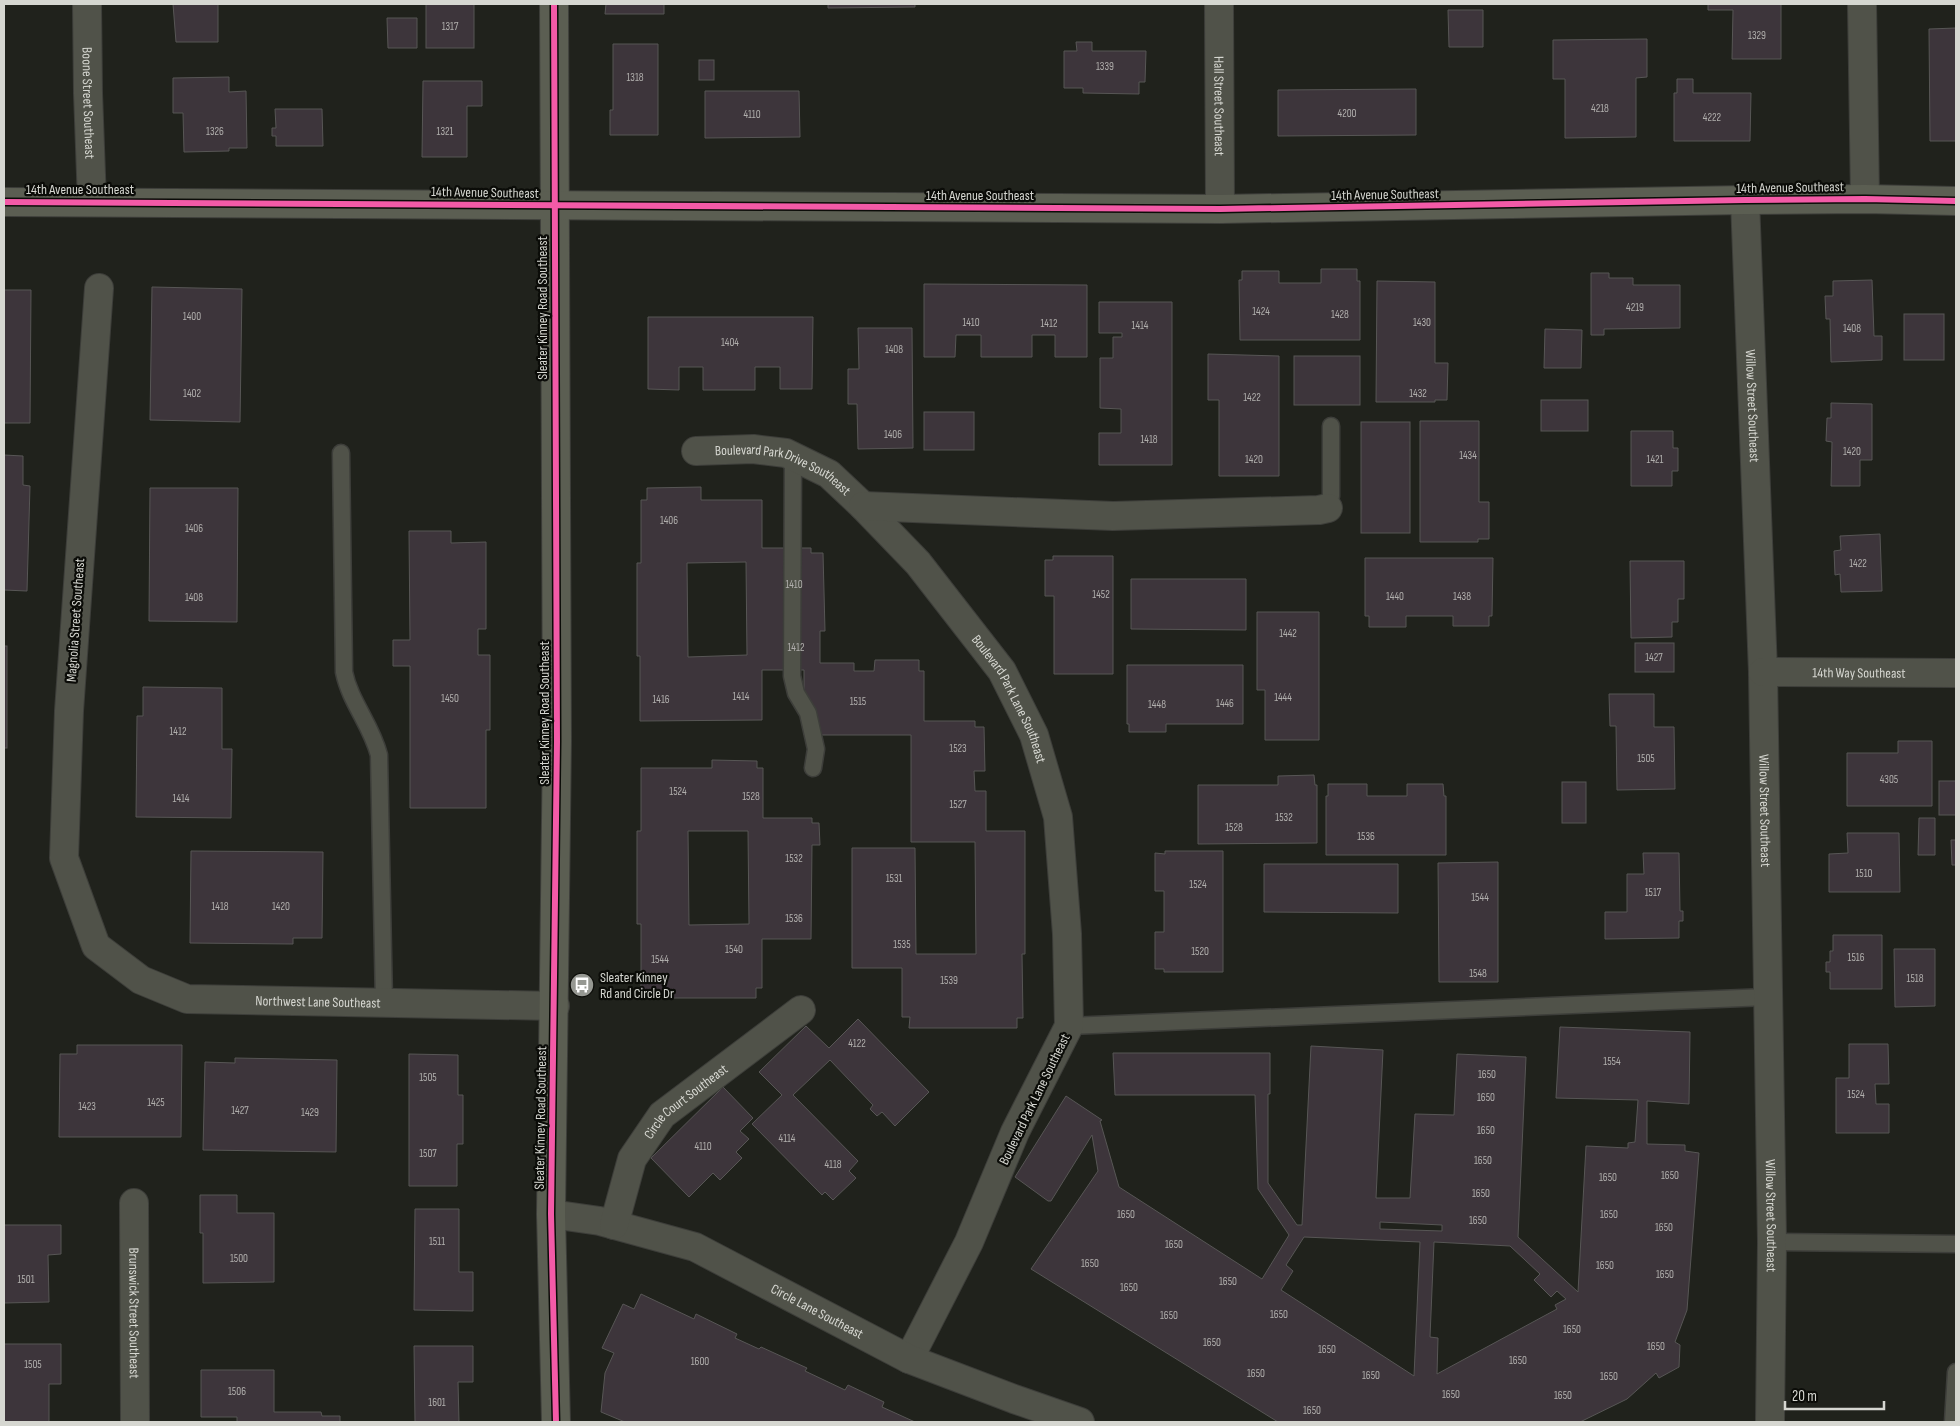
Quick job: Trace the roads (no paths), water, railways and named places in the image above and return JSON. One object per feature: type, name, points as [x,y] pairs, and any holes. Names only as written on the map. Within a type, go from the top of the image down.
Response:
[{"type":"street","name":"Boone Street Southeast","points":[[87,4],[92,202]]},
{"type":"street","name":"Sleater Kinney Road Southeast","points":[[554,4],[557,751],[551,1214],[556,1422]]},
{"type":"street","name":"Hall Street Southeast","points":[[1219,4],[1220,209]]},
{"type":"street","points":[[1862,4],[1865,199]]},
{"type":"street","name":"14th Avenue Southeast","points":[[4,202],[1220,209],[1745,200],[1865,199],[1956,201]]},
{"type":"street","name":"Willow Street Southeast","points":[[1745,200],[1763,672],[1772,1242],[1770,1422]]},
{"type":"street","name":"Magnolia Street Southeast","points":[[96,946],[64,858],[69,711],[99,288]]},
{"type":"street","name":"Boulevard Park Drive Southeast","points":[[696,451],[753,449],[786,453],[829,474],[863,506]]},
{"type":"street","points":[[863,506],[1113,516],[1319,510],[1328,508]]},
{"type":"street","name":"Boulevard Park Lane Southeast","points":[[863,506],[918,562],[1002,671],[1034,735],[1058,817],[1067,934],[1069,1026],[1015,1132],[969,1242],[909,1359]]},
{"type":"street","name":"14th Way Southeast","points":[[1763,672],[1956,674]]},
{"type":"street","name":"Northwest Lane Southeast","points":[[96,946],[142,980],[187,999],[555,1006]]},
{"type":"street","name":"Circle Court Southeast","points":[[614,1225],[632,1159],[662,1115],[800,1010]]},
{"type":"street","name":"Brunswick Street Southeast","points":[[134,1203],[135,1422]]},
{"type":"street","name":"Circle Lane Southeast","points":[[551,1214],[600,1221],[695,1247],[909,1359],[1014,1400],[1079,1422]]},
{"type":"lane","points":[[1328,508],[1331,496],[1332,426]]},
{"type":"lane","points":[[341,452],[344,672],[348,689],[375,737],[380,755],[384,1003]]},
{"type":"lane","points":[[793,456],[792,676],[796,693],[808,713],[816,750],[813,768]]},
{"type":"lane","points":[[1069,1026],[1767,997]]},
{"type":"lane","points":[[1772,1242],[1956,1244]]},
{"type":"lane","points":[[1953,1422],[1956,1372]]},
{"type":"place","name":"Sleater Kinney Rd and Circle Dr","points":[[582,985]]}]
